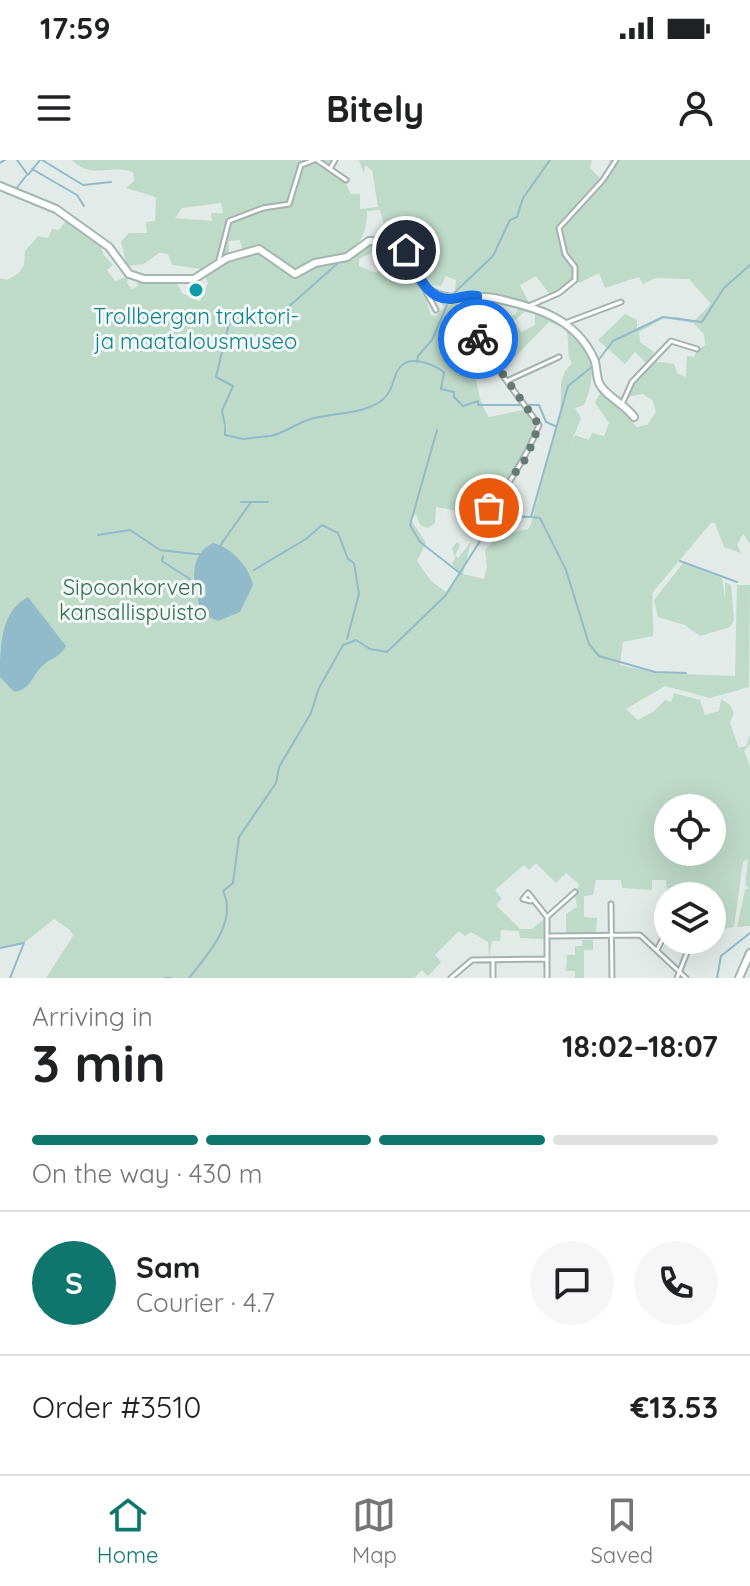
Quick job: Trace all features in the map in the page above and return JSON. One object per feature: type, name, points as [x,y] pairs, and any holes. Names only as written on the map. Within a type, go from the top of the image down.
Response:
[{"type":"street","points":[[218,263],[229,221],[263,208],[289,204],[301,165],[316,160],[346,180]]},
{"type":"street","points":[[330,169],[335,160]]},
{"type":"street","points":[[529,306],[559,293],[575,280],[575,267],[565,254],[559,228],[603,180],[616,160]]},
{"type":"street","points":[[0,186],[67,216],[109,247],[132,275],[148,279],[194,279],[218,263],[259,249],[295,274],[312,264],[343,259],[362,243],[375,241],[404,247],[436,310]]},
{"type":"street","points":[[423,286],[450,299],[477,296],[529,306],[568,322],[593,357],[601,387],[623,402],[634,417]]},
{"type":"street","points":[[475,517],[493,504],[527,457],[539,425],[509,380],[484,351],[477,335],[477,296]]},
{"type":"street","points":[[568,322],[621,302]]},
{"type":"street","points":[[623,402],[632,382],[671,341],[697,349]]},
{"type":"street","points":[[509,380],[559,357]]},
{"type":"street","points":[[547,917],[575,892]]},
{"type":"street","points":[[531,901],[547,917],[550,936],[546,944],[547,978]]},
{"type":"street","points":[[611,904],[612,978]]},
{"type":"street","points":[[550,936],[640,935],[654,947]]},
{"type":"street","points":[[739,978],[750,953]]},
{"type":"street","points":[[660,954],[679,976],[686,978]]},
{"type":"street","points":[[679,976],[686,954]]},
{"type":"street","points":[[451,978],[469,960],[546,959]]},
{"type":"street","points":[[493,960],[493,978]]},
{"type":"green space","points":[[72,160],[333,160],[328,169],[344,180],[351,194],[360,194],[360,209],[378,207],[372,170],[365,165],[364,174],[359,160],[592,160],[590,168],[602,180],[559,228],[558,235],[575,279],[551,296],[536,276],[520,285],[529,303],[468,291],[455,295],[456,280],[446,276],[441,286],[428,285],[419,270],[433,251],[428,245],[420,245],[417,239],[401,244],[388,241],[380,210],[367,211],[361,239],[345,255],[295,273],[264,250],[243,253],[240,240],[229,241],[229,256],[208,270],[172,265],[168,254],[159,253],[144,264],[127,266],[121,242],[129,233],[147,233],[146,222],[155,221],[156,197],[126,188],[134,181],[133,172],[79,166]],"holes":[[[221,203],[223,213],[211,213],[212,221],[175,218],[182,208]]]},
{"type":"green space","name":"Sipoonkorven kansallispuisto","points":[[609,160],[750,160],[750,544],[743,534],[737,545],[741,553],[724,547],[715,523],[711,523],[653,592],[653,636],[623,642],[620,665],[657,673],[735,676],[737,585],[750,585],[749,687],[710,698],[665,686],[626,709],[638,720],[653,712],[665,700],[671,702],[674,693],[700,700],[705,715],[719,711],[721,699],[730,705],[734,713],[730,723],[739,748],[746,746],[750,735],[750,744],[744,751],[750,766],[750,926],[737,927],[745,890],[749,888],[745,885],[748,859],[743,862],[734,927],[726,928],[726,882],[652,880],[652,890],[622,888],[621,880],[596,880],[593,895],[584,896],[584,917],[597,918],[596,933],[566,934],[566,914],[577,907],[575,895],[579,884],[566,873],[556,883],[536,863],[529,870],[524,865],[495,890],[502,899],[496,905],[520,929],[532,929],[544,919],[544,939],[520,938],[519,931],[501,930],[500,941],[492,941],[489,958],[488,942],[471,932],[465,936],[459,931],[435,955],[441,962],[428,976],[422,970],[414,978],[46,978],[73,936],[70,930],[54,919],[24,943],[0,948],[0,278],[7,280],[19,273],[24,265],[25,251],[38,236],[48,238],[52,229],[59,230],[68,218],[101,244],[103,254],[113,265],[107,270],[115,281],[129,276],[127,283],[132,289],[138,286],[135,277],[175,280],[182,293],[200,301],[208,283],[204,274],[228,259],[259,250],[290,274],[328,263],[369,242],[400,246],[422,287],[431,315],[436,316],[444,307],[438,298],[447,305],[449,301],[470,296],[457,304],[465,318],[481,313],[493,324],[498,316],[505,320],[516,314],[518,306],[529,308],[514,321],[521,332],[535,325],[535,311],[564,328],[549,322],[514,358],[509,352],[484,357],[480,353],[469,358],[489,417],[528,409],[538,423],[524,459],[485,511],[474,514],[436,507],[435,523],[428,528],[420,525],[416,514],[411,520],[426,543],[417,561],[431,581],[446,592],[460,574],[452,564],[455,558],[452,548],[457,542],[460,545],[455,556],[458,558],[471,542],[463,574],[484,579],[487,567],[485,550],[499,535],[528,529],[531,524],[560,411],[562,380],[572,364],[565,329],[584,347],[592,372],[584,405],[575,408],[581,418],[569,448],[575,435],[589,440],[592,433],[604,436],[609,423],[595,403],[602,389],[621,403],[636,427],[647,425],[656,412],[653,401],[643,394],[627,397],[631,385],[653,361],[674,364],[677,373],[686,377],[687,356],[694,357],[697,350],[705,345],[704,334],[693,323],[664,318],[694,321],[711,304],[689,279],[656,278],[643,284],[639,277],[605,288],[599,273],[579,283],[561,230],[614,170]],"holes":[[[372,253],[389,258],[393,269],[374,272],[359,266],[359,259]]]},
{"type":"green space","points":[[625,314],[637,320],[637,330],[663,318],[639,332],[640,342],[654,352],[647,364],[635,352],[625,364],[598,340]]},
{"type":"green space","points":[[683,563],[722,578],[725,598],[725,582],[731,585],[734,620],[730,627],[700,636],[685,625],[658,617],[654,600]]},
{"type":"green space","points":[[582,940],[593,940],[593,950],[584,950],[584,978],[575,978],[575,971],[566,971],[567,955],[575,955],[575,946],[582,946]]},
{"type":"water","points":[[213,543],[239,559],[253,585],[240,612],[218,621],[201,609],[198,598],[206,596],[205,583],[196,587],[194,574],[202,551]]},
{"type":"water","points":[[28,597],[66,646],[41,667],[27,686],[14,692],[0,677],[1,643],[12,611]]},
{"type":"waterway","points":[[0,163],[5,160]]},
{"type":"waterway","points":[[17,160],[28,175],[40,160]]},
{"type":"waterway","points":[[42,160],[83,185],[111,182]]},
{"type":"waterway","points":[[453,294],[493,256],[510,220],[517,217],[523,198],[550,160]]},
{"type":"waterway","points":[[32,169],[77,195],[84,206]]},
{"type":"waterway","points":[[15,190],[26,176]]},
{"type":"waterway","points":[[285,310],[338,263]]},
{"type":"waterway","points":[[597,362],[613,341],[663,317],[702,322],[724,288],[750,265]]},
{"type":"waterway","points":[[417,362],[418,356],[432,340],[447,305]]},
{"type":"waterway","points":[[225,425],[222,411],[233,386],[216,377],[230,319],[233,314],[253,318]]},
{"type":"waterway","points":[[271,436],[311,419],[372,406],[387,395],[401,366],[410,361],[431,365],[444,372],[441,389],[454,392],[454,397],[463,406],[478,401],[478,405],[539,405],[546,422],[555,426]]},
{"type":"waterway","points":[[189,978],[224,926],[227,903],[223,891],[233,883],[239,837],[276,783],[279,767],[311,713],[318,690],[343,645],[356,640],[370,649],[387,652],[445,596],[496,516],[531,517],[568,386],[593,366]]},
{"type":"waterway","points":[[225,427],[225,435],[243,439],[269,436]]},
{"type":"waterway","points":[[437,430],[410,525],[420,542],[461,574]]},
{"type":"waterway","points":[[241,502],[268,502]]},
{"type":"waterway","points":[[224,540],[251,502]]},
{"type":"waterway","points":[[533,517],[540,518],[566,570],[589,644],[599,656],[655,672],[686,673]]},
{"type":"waterway","points":[[254,570],[306,539],[322,525],[338,533],[348,559],[354,563],[359,594],[347,639]]},
{"type":"waterway","points":[[98,535],[130,530],[160,550],[195,554]]},
{"type":"waterway","points":[[221,545],[223,541]]},
{"type":"waterway","points":[[163,556],[162,561],[190,579]]},
{"type":"waterway","points":[[680,561],[737,582]]},
{"type":"waterway","points":[[717,978],[721,956],[750,933]]},
{"type":"waterway","points":[[0,948],[24,943],[10,978]]},
{"type":"waterway","points":[[165,978],[171,978]]},
{"type":"way so far","points":[[478,339],[538,419],[539,425],[527,457],[489,508]]},
{"type":"place","name":"Trollbergan traktori- ja maatalousmuseo","points":[[196,290]]},
{"type":"route","points":[[406,250],[423,286],[450,299],[477,296],[475,328],[478,339]]}]
